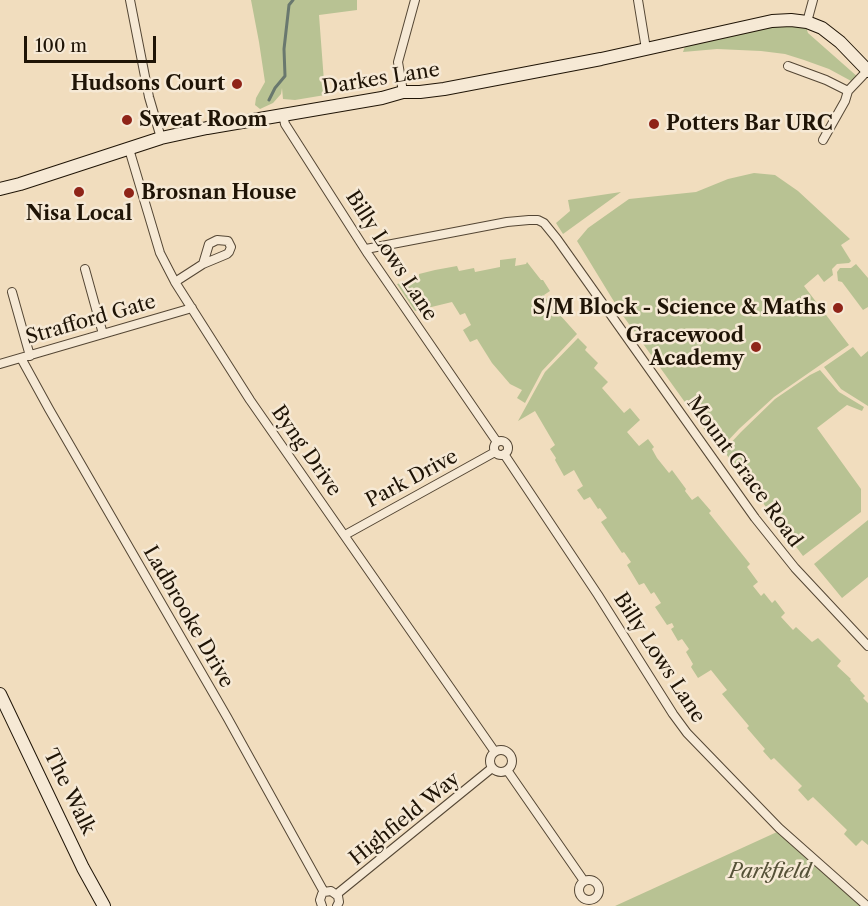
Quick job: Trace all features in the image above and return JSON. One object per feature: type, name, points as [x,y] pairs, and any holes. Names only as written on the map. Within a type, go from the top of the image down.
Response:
[{"type":"street","points":[[130,0],[161,138]]},
{"type":"street","points":[[403,92],[398,62],[415,0]]},
{"type":"street","points":[[638,0],[646,49]]},
{"type":"street","points":[[813,0],[807,22],[829,33],[867,69],[848,91],[845,101],[823,140]]},
{"type":"street","name":"Darkes Lane","points":[[0,189],[161,138],[207,128],[378,99],[403,92],[444,89],[601,59],[772,21],[807,22]]},
{"type":"street","points":[[788,66],[848,91]]},
{"type":"street","name":"Billy Lows Lane","points":[[283,116],[285,124],[366,249],[497,442],[494,446],[598,595],[687,733],[779,828],[867,906]]},
{"type":"street","name":"Byng Drive","points":[[129,148],[160,253],[175,282],[250,400],[495,752]]},
{"type":"street","name":"Mount Grace Road","points":[[366,249],[507,222],[538,220],[544,223],[755,518],[795,568],[868,646]]},
{"type":"street","points":[[175,282],[203,264]]},
{"type":"street","points":[[85,269],[103,334]]},
{"type":"street","name":"Ladbrooke Drive","points":[[12,292],[26,357],[49,409],[324,892]]},
{"type":"street","name":"Strafford Gate","points":[[0,364],[192,308]]},
{"type":"street","name":"Park Drive","points":[[345,535],[500,453]]},
{"type":"street","name":"The Walk","points":[[0,694],[83,868],[104,906]]},
{"type":"street","points":[[495,752],[506,752],[511,757],[511,764],[507,770],[500,772],[492,768],[490,760],[495,752]]},
{"type":"street","name":"Highfield Way","points":[[338,894],[492,768]]},
{"type":"street","points":[[507,770],[584,881]]},
{"type":"street","points":[[590,880],[597,883],[599,889],[597,902],[581,895],[580,886],[584,881],[590,880]]},
{"type":"street","points":[[322,906],[320,900],[322,894],[331,891],[338,894],[337,906]]},
{"type":"green space","points":[[251,0],[357,0],[357,10],[319,15],[325,95],[295,100],[283,99],[282,88],[281,94],[273,103],[260,109],[255,105],[256,98],[265,82]]},
{"type":"green space","points":[[777,24],[806,27],[808,33],[859,78],[853,82],[829,69],[785,54],[717,49],[683,52],[685,46]]},
{"type":"green space","points":[[754,173],[775,175],[798,191],[850,239],[841,245],[851,261],[837,264],[832,269],[833,275],[824,282],[818,274],[804,286],[849,345],[774,397],[723,446],[717,447],[621,313],[577,241],[588,228],[629,199],[696,192],[728,179]]},
{"type":"green space","points":[[621,192],[563,234],[556,223],[570,211],[568,200]]},
{"type":"green space","points":[[516,258],[515,266],[527,262],[543,280],[550,291],[544,295],[558,316],[560,315],[577,334],[542,371],[525,403],[517,398],[522,390],[510,384],[492,363],[477,339],[470,342],[463,330],[471,325],[465,313],[460,315],[452,302],[415,311],[397,284],[419,279],[419,274],[435,270],[457,266],[459,271],[474,268],[475,272],[500,267],[500,260]]},
{"type":"green space","points":[[856,264],[868,278],[868,307],[863,310],[842,282],[838,281],[837,272],[840,268],[851,268]]},
{"type":"green space","points":[[578,338],[587,347],[585,350],[598,363],[594,368],[608,382],[602,388],[624,413],[630,408],[640,420],[627,432],[639,446],[648,439],[654,447],[652,449],[657,458],[669,473],[672,470],[692,500],[698,496],[750,564],[747,567],[758,582],[753,586],[761,596],[764,593],[772,603],[775,600],[785,613],[781,617],[793,630],[796,627],[812,642],[818,638],[841,661],[837,666],[865,696],[863,698],[868,703],[868,845],[862,840],[856,846],[844,834],[847,830],[813,797],[808,801],[798,790],[802,786],[774,758],[771,760],[747,728],[749,726],[722,694],[727,690],[711,670],[698,678],[686,652],[689,649],[682,639],[678,641],[671,629],[674,627],[672,623],[667,625],[655,607],[661,603],[644,583],[639,585],[627,565],[631,562],[601,522],[607,518],[590,497],[584,500],[577,490],[583,486],[574,470],[564,476],[550,449],[555,445],[535,411],[518,421],[545,372]]},
{"type":"green space","points":[[853,347],[861,357],[868,351],[868,406],[841,389],[824,367]]},
{"type":"green space","points":[[820,370],[839,392],[864,407],[862,411],[847,405],[817,428],[861,489],[861,512],[803,556],[726,454],[726,448],[775,399]]},
{"type":"green space","points":[[868,520],[868,577],[842,598],[814,564]]},
{"type":"green space","name":"Parkfield","points":[[777,832],[861,906],[615,906]]},
{"type":"waterway","points":[[269,100],[285,76],[284,49],[289,5],[293,0]]},
{"type":"place","name":"Hudsons Court","points":[[237,84]]},
{"type":"place","name":"Sweat Room","points":[[127,120]]},
{"type":"place","name":"Potters Bar URC","points":[[654,124]]},
{"type":"place","name":"Nisa Local","points":[[79,192]]},
{"type":"place","name":"Brosnan House","points":[[129,193]]},
{"type":"place","name":"S/M Block - Science & Maths","points":[[838,308]]},
{"type":"place","name":"Gracewood Academy","points":[[756,347]]}]
